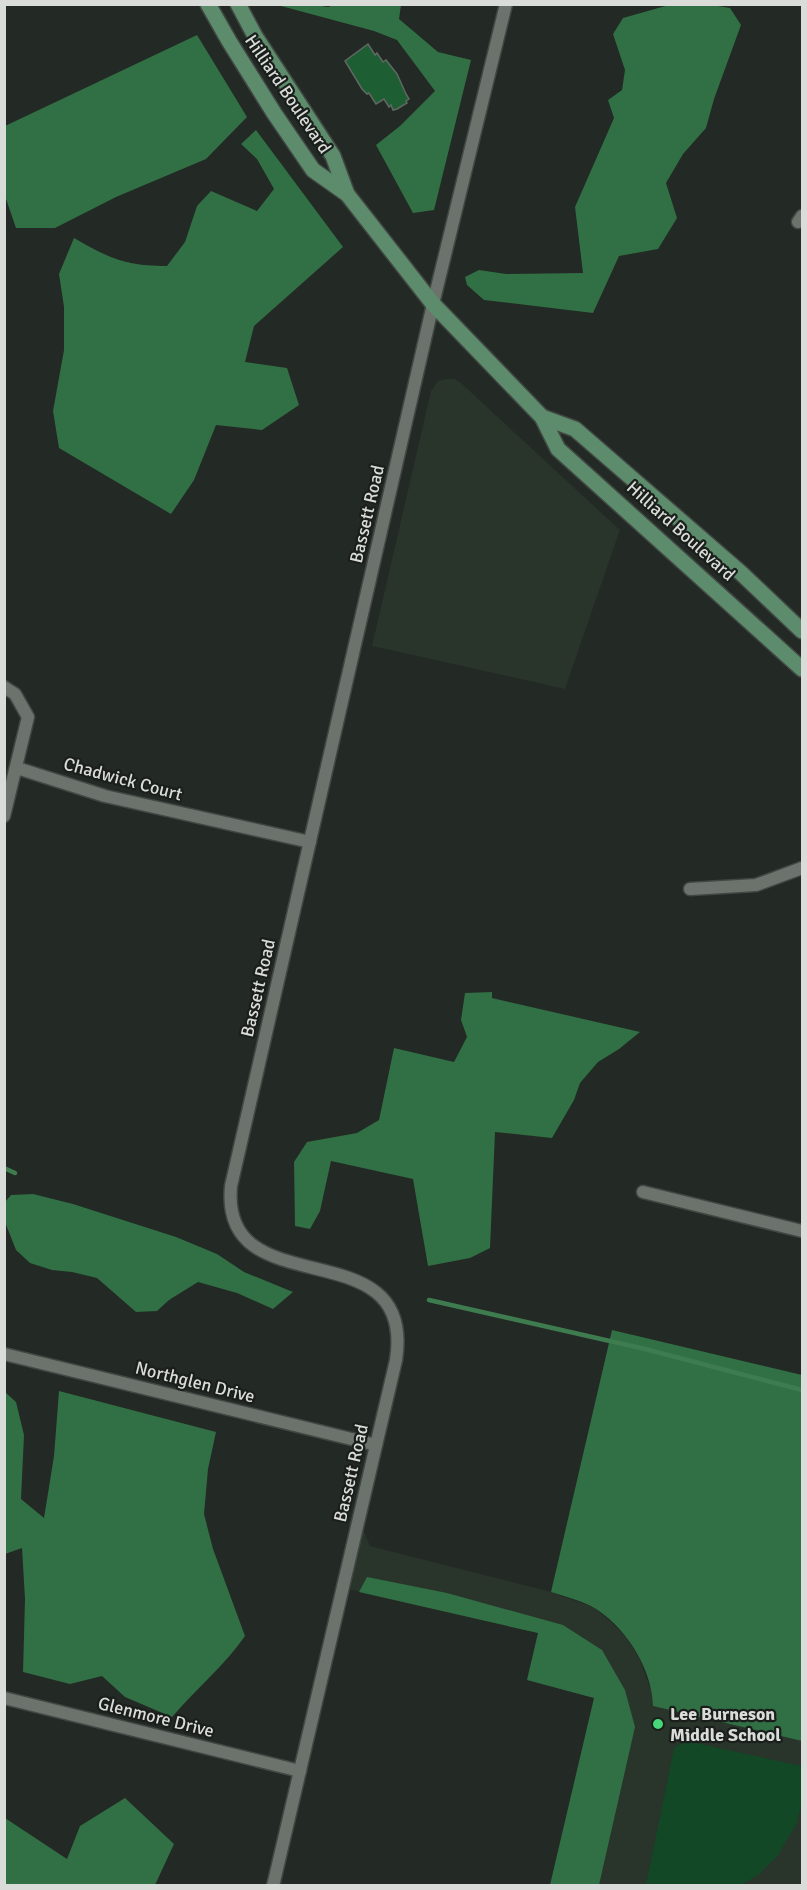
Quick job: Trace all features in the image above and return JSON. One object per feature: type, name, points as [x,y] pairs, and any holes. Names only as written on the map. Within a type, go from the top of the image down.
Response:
[{"type":"main road","name":"Hilliard Boulevard","points":[[208,4],[252,77],[313,170],[347,194],[433,303],[542,417],[558,448],[802,669]]},
{"type":"main road","name":"Hilliard Boulevard","points":[[238,4],[255,36],[333,156],[347,194]]},
{"type":"main road","name":"Hilliard Boulevard","points":[[542,417],[575,429],[741,573],[802,631]]},
{"type":"street","name":"Bassett Road","points":[[273,1886],[397,1352],[396,1329],[387,1305],[373,1290],[356,1280],[281,1260],[256,1249],[238,1232],[232,1218],[230,1202],[232,1176],[433,303],[506,4]]},
{"type":"street","points":[[4,687],[15,694],[28,717],[4,816]]},
{"type":"street","name":"Chadwick Court","points":[[17,768],[105,796],[310,842]]},
{"type":"street","points":[[690,889],[756,885],[802,868]]},
{"type":"street","points":[[643,1192],[802,1230]]},
{"type":"street","name":"Northglen Drive","points":[[4,1354],[376,1445]]},
{"type":"street","name":"Glenmore Drive","points":[[4,1698],[300,1770]]},
{"type":"shaded area","points":[[455,379],[461,383],[620,530],[565,689],[372,646],[431,391],[438,381]]},
{"type":"shaded area","name":"Lee Burneson Middle School","points":[[363,1529],[370,1546],[551,1592],[593,1607],[627,1638],[639,1658],[653,1695],[654,1706],[802,1741],[802,1885],[550,1885],[594,1698],[527,1680],[538,1633],[348,1589]]},
{"type":"green space","points":[[289,4],[328,7],[338,4],[401,5],[399,19],[438,52],[471,60],[434,210],[413,213],[376,145],[400,126],[435,91],[397,40],[374,31],[281,6]]},
{"type":"green space","points":[[669,5],[712,5],[730,8],[741,25],[706,128],[683,154],[666,183],[677,218],[658,249],[619,256],[593,313],[484,300],[467,285],[465,277],[479,270],[506,274],[583,273],[575,207],[614,118],[608,100],[622,90],[625,70],[613,34],[623,18]]},
{"type":"green space","points":[[197,35],[247,117],[206,159],[116,197],[55,228],[16,228],[5,196],[5,126]]},
{"type":"green space","points":[[256,130],[343,247],[254,326],[245,362],[287,368],[299,405],[262,430],[216,425],[194,480],[171,514],[59,448],[53,411],[64,350],[64,307],[59,274],[74,238],[97,251],[118,259],[152,266],[167,266],[185,242],[197,206],[211,191],[257,211],[274,189],[257,159],[241,144]]},
{"type":"green space","points":[[492,992],[492,998],[640,1032],[598,1062],[580,1083],[574,1100],[552,1138],[495,1132],[490,1248],[470,1258],[428,1266],[413,1179],[331,1161],[320,1211],[310,1229],[295,1226],[294,1162],[307,1142],[357,1133],[379,1120],[394,1048],[454,1062],[467,1037],[461,1020],[465,993]]},
{"type":"green space","points":[[33,1194],[73,1204],[176,1237],[217,1254],[244,1272],[293,1292],[273,1309],[237,1293],[198,1282],[169,1300],[157,1311],[136,1312],[97,1278],[52,1270],[30,1263],[16,1250],[5,1222],[5,1202],[11,1195]]},
{"type":"green space","points":[[612,1330],[802,1375],[802,1741],[653,1706],[648,1677],[642,1663],[615,1624],[591,1606],[551,1592]]},
{"type":"green space","points":[[59,1391],[216,1432],[208,1469],[204,1514],[213,1549],[245,1636],[172,1717],[125,1697],[102,1676],[70,1684],[23,1672],[25,1599],[22,1548],[5,1554],[5,1392],[16,1402],[24,1435],[21,1499],[44,1518],[54,1456]]},
{"type":"green space","points":[[367,1577],[447,1593],[563,1625],[602,1650],[625,1690],[635,1727],[599,1885],[550,1885],[594,1698],[527,1680],[538,1633],[359,1592]]},
{"type":"green space","points":[[686,1741],[802,1766],[802,1800],[797,1823],[778,1855],[759,1874],[742,1885],[646,1885],[674,1748]]},
{"type":"green space","points":[[125,1798],[174,1844],[155,1885],[5,1885],[5,1818],[67,1859],[80,1826]]},
{"type":"building","points":[[368,44],[375,55],[377,53],[383,62],[386,60],[397,74],[409,99],[397,109],[393,110],[391,105],[389,107],[384,99],[376,104],[369,93],[367,94],[362,89],[345,61]]},
{"type":"waterway","points":[[4,1168],[15,1173]]},
{"type":"waterway","points":[[429,1300],[645,1349],[802,1390]]},
{"type":"place","name":"Lee Burneson Middle School","points":[[658,1724]]}]
